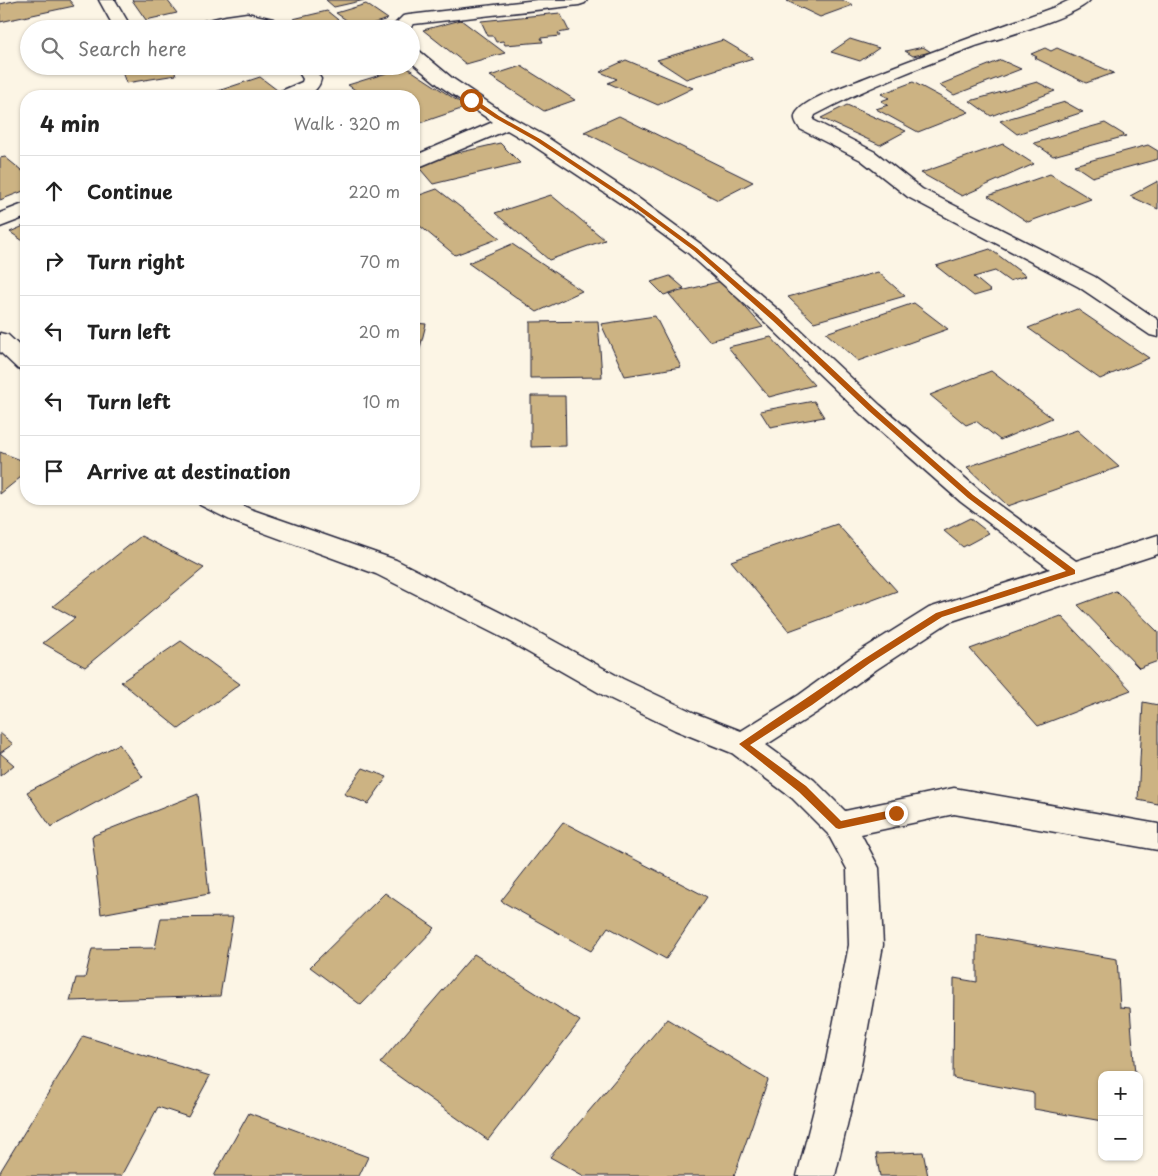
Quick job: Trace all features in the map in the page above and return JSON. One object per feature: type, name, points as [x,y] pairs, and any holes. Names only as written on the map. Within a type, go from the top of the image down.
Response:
[{"type":"street","points":[[107,0],[119,20]]},
{"type":"street","points":[[409,20],[579,0]]},
{"type":"street","points":[[1082,0],[1061,11],[966,44],[834,97],[808,110],[804,120],[807,125],[868,156],[916,193],[1087,282],[1158,330]]},
{"type":"street","points":[[241,20],[252,18],[265,20]]},
{"type":"street","points":[[420,60],[446,82],[627,199],[695,249],[774,318],[871,410],[970,496],[1072,572]]},
{"type":"street","points":[[302,90],[311,84],[312,80],[309,75]]},
{"type":"street","points":[[420,160],[507,123]]},
{"type":"street","points":[[0,221],[20,212]]},
{"type":"street","points":[[0,340],[20,358]]},
{"type":"street","points":[[222,505],[241,514],[386,567],[513,631],[613,687],[686,722],[743,744],[803,789],[839,825],[863,868],[866,945],[843,1066],[816,1176]]},
{"type":"street","points":[[743,744],[939,615],[1158,544]]},
{"type":"street","points":[[839,825],[954,801],[1158,837]]},
{"type":"building","points":[[18,0],[69,0],[74,6],[0,22],[0,4]]},
{"type":"building","points":[[132,0],[167,0],[177,13],[146,20]]},
{"type":"building","points":[[326,0],[365,0],[334,7]]},
{"type":"building","points":[[842,0],[853,5],[820,17],[787,1]]},
{"type":"building","points":[[366,4],[388,19],[346,20],[336,13]]},
{"type":"building","points":[[327,11],[338,20],[294,20]]},
{"type":"building","points":[[560,13],[569,31],[558,33],[560,36],[541,38],[543,42],[505,45],[503,41],[496,42],[493,36],[488,36],[481,21]]},
{"type":"building","points":[[461,20],[505,53],[466,64],[423,30]]},
{"type":"building","points":[[850,39],[879,48],[860,61],[831,52]]},
{"type":"building","points":[[723,40],[753,58],[686,79],[657,60]]},
{"type":"building","points":[[923,47],[931,52],[913,56],[905,51]]},
{"type":"building","points":[[1045,48],[1051,51],[1057,48],[1114,73],[1086,83],[1035,58],[1037,57],[1031,54]]},
{"type":"building","points":[[626,60],[693,88],[658,105],[608,83],[617,79],[600,72]]},
{"type":"building","points":[[1001,60],[1021,69],[954,95],[939,85]]},
{"type":"building","points":[[521,66],[575,100],[544,111],[490,76]]},
{"type":"building","points":[[123,75],[176,75],[126,83]]},
{"type":"building","points":[[380,75],[418,75],[467,107],[420,123],[420,90],[355,90],[348,85]]},
{"type":"building","points":[[260,77],[277,90],[221,90]]},
{"type":"building","points":[[913,82],[969,112],[918,132],[876,109],[888,105],[881,101],[889,98],[881,94]]},
{"type":"building","points":[[1037,82],[1055,91],[991,116],[970,101]]},
{"type":"building","points":[[1065,102],[1083,112],[1017,134],[1000,121]]},
{"type":"building","points":[[847,105],[906,131],[880,145],[821,118]]},
{"type":"building","points":[[619,116],[753,182],[718,200],[584,132]]},
{"type":"building","points":[[1105,123],[1126,136],[1053,156],[1034,143]]},
{"type":"building","points":[[500,143],[520,163],[433,184],[420,169],[420,162]]},
{"type":"building","points":[[1003,144],[1034,164],[962,196],[921,173]]},
{"type":"building","points":[[1148,145],[1158,151],[1158,159],[1092,177],[1074,165]]},
{"type":"building","points":[[5,157],[20,169],[20,192],[0,200],[0,158]]},
{"type":"building","points":[[1050,174],[1091,199],[1028,222],[988,196]]},
{"type":"building","points":[[1158,181],[1158,209],[1130,196]]},
{"type":"building","points":[[437,189],[500,238],[455,255],[420,226],[420,195]]},
{"type":"building","points":[[551,195],[605,240],[549,260],[495,213]]},
{"type":"building","points":[[20,228],[20,239],[10,232]]},
{"type":"building","points":[[512,244],[582,291],[537,312],[468,263]]},
{"type":"building","points":[[990,249],[1026,276],[1009,281],[995,271],[974,277],[991,291],[974,296],[936,266]]},
{"type":"building","points":[[878,272],[905,296],[814,322],[788,297]]},
{"type":"building","points":[[670,276],[684,288],[664,295],[651,282]]},
{"type":"building","points":[[722,281],[763,327],[709,341],[669,294]]},
{"type":"building","points":[[914,303],[948,329],[858,361],[826,333]]},
{"type":"building","points":[[1077,309],[1149,358],[1100,379],[1028,328]]},
{"type":"building","points":[[655,316],[681,367],[625,376],[601,324]]},
{"type":"building","points":[[598,321],[602,377],[530,378],[530,322]]},
{"type":"building","points":[[420,324],[426,324],[420,348]]},
{"type":"building","points":[[771,337],[814,385],[769,397],[728,347]]},
{"type":"building","points":[[991,371],[1052,418],[1000,440],[976,421],[966,425],[930,395]]},
{"type":"building","points":[[531,396],[565,396],[566,446],[531,447]]},
{"type":"building","points":[[814,401],[824,417],[770,427],[760,411]]},
{"type":"building","points":[[1077,430],[1119,467],[1008,506],[967,467]]},
{"type":"building","points":[[0,452],[20,460],[20,478],[0,494]]},
{"type":"building","points":[[970,518],[989,533],[963,547],[944,531]]},
{"type":"building","points":[[837,524],[897,591],[789,631],[731,561]]},
{"type":"building","points":[[141,536],[204,568],[85,667],[43,643],[75,618],[53,606]]},
{"type":"building","points":[[1116,591],[1158,632],[1158,661],[1139,668],[1078,605]]},
{"type":"building","points":[[1061,616],[1131,690],[1038,726],[970,649]]},
{"type":"building","points":[[181,641],[240,684],[179,729],[121,682]]},
{"type":"building","points":[[1143,702],[1158,705],[1158,804],[1138,800]]},
{"type":"building","points":[[0,733],[13,744],[0,753]]},
{"type":"building","points":[[119,744],[143,777],[51,827],[27,792]]},
{"type":"building","points":[[0,753],[14,765],[0,776]]},
{"type":"building","points":[[363,768],[387,777],[368,804],[344,794]]},
{"type":"building","points":[[198,794],[209,894],[101,914],[92,836]]},
{"type":"building","points":[[563,822],[707,897],[666,959],[608,927],[591,951],[501,901]]},
{"type":"building","points":[[385,893],[435,928],[361,1005],[310,967]]},
{"type":"building","points":[[233,917],[220,996],[70,1001],[76,978],[85,978],[92,949],[155,948],[161,918]]},
{"type":"building","points":[[977,935],[1117,959],[1120,1007],[1130,1008],[1135,1071],[1098,1071],[1098,1120],[1034,1109],[1034,1093],[953,1078],[954,978],[977,982]]},
{"type":"building","points":[[474,954],[580,1021],[488,1140],[380,1063]]},
{"type":"building","points":[[667,1019],[768,1080],[734,1176],[584,1176],[550,1157]]},
{"type":"building","points":[[83,1036],[210,1076],[188,1117],[158,1107],[121,1176],[0,1176],[0,1172]]},
{"type":"building","points":[[249,1113],[368,1157],[359,1176],[214,1176]]},
{"type":"building","points":[[923,1152],[928,1176],[880,1176],[876,1154]]},
{"type":"route","points":[[471,100],[538,140],[627,199],[695,249],[774,318],[871,410],[970,496],[1072,572],[1009,594],[939,615],[743,744],[803,789],[839,825],[896,813]]}]
